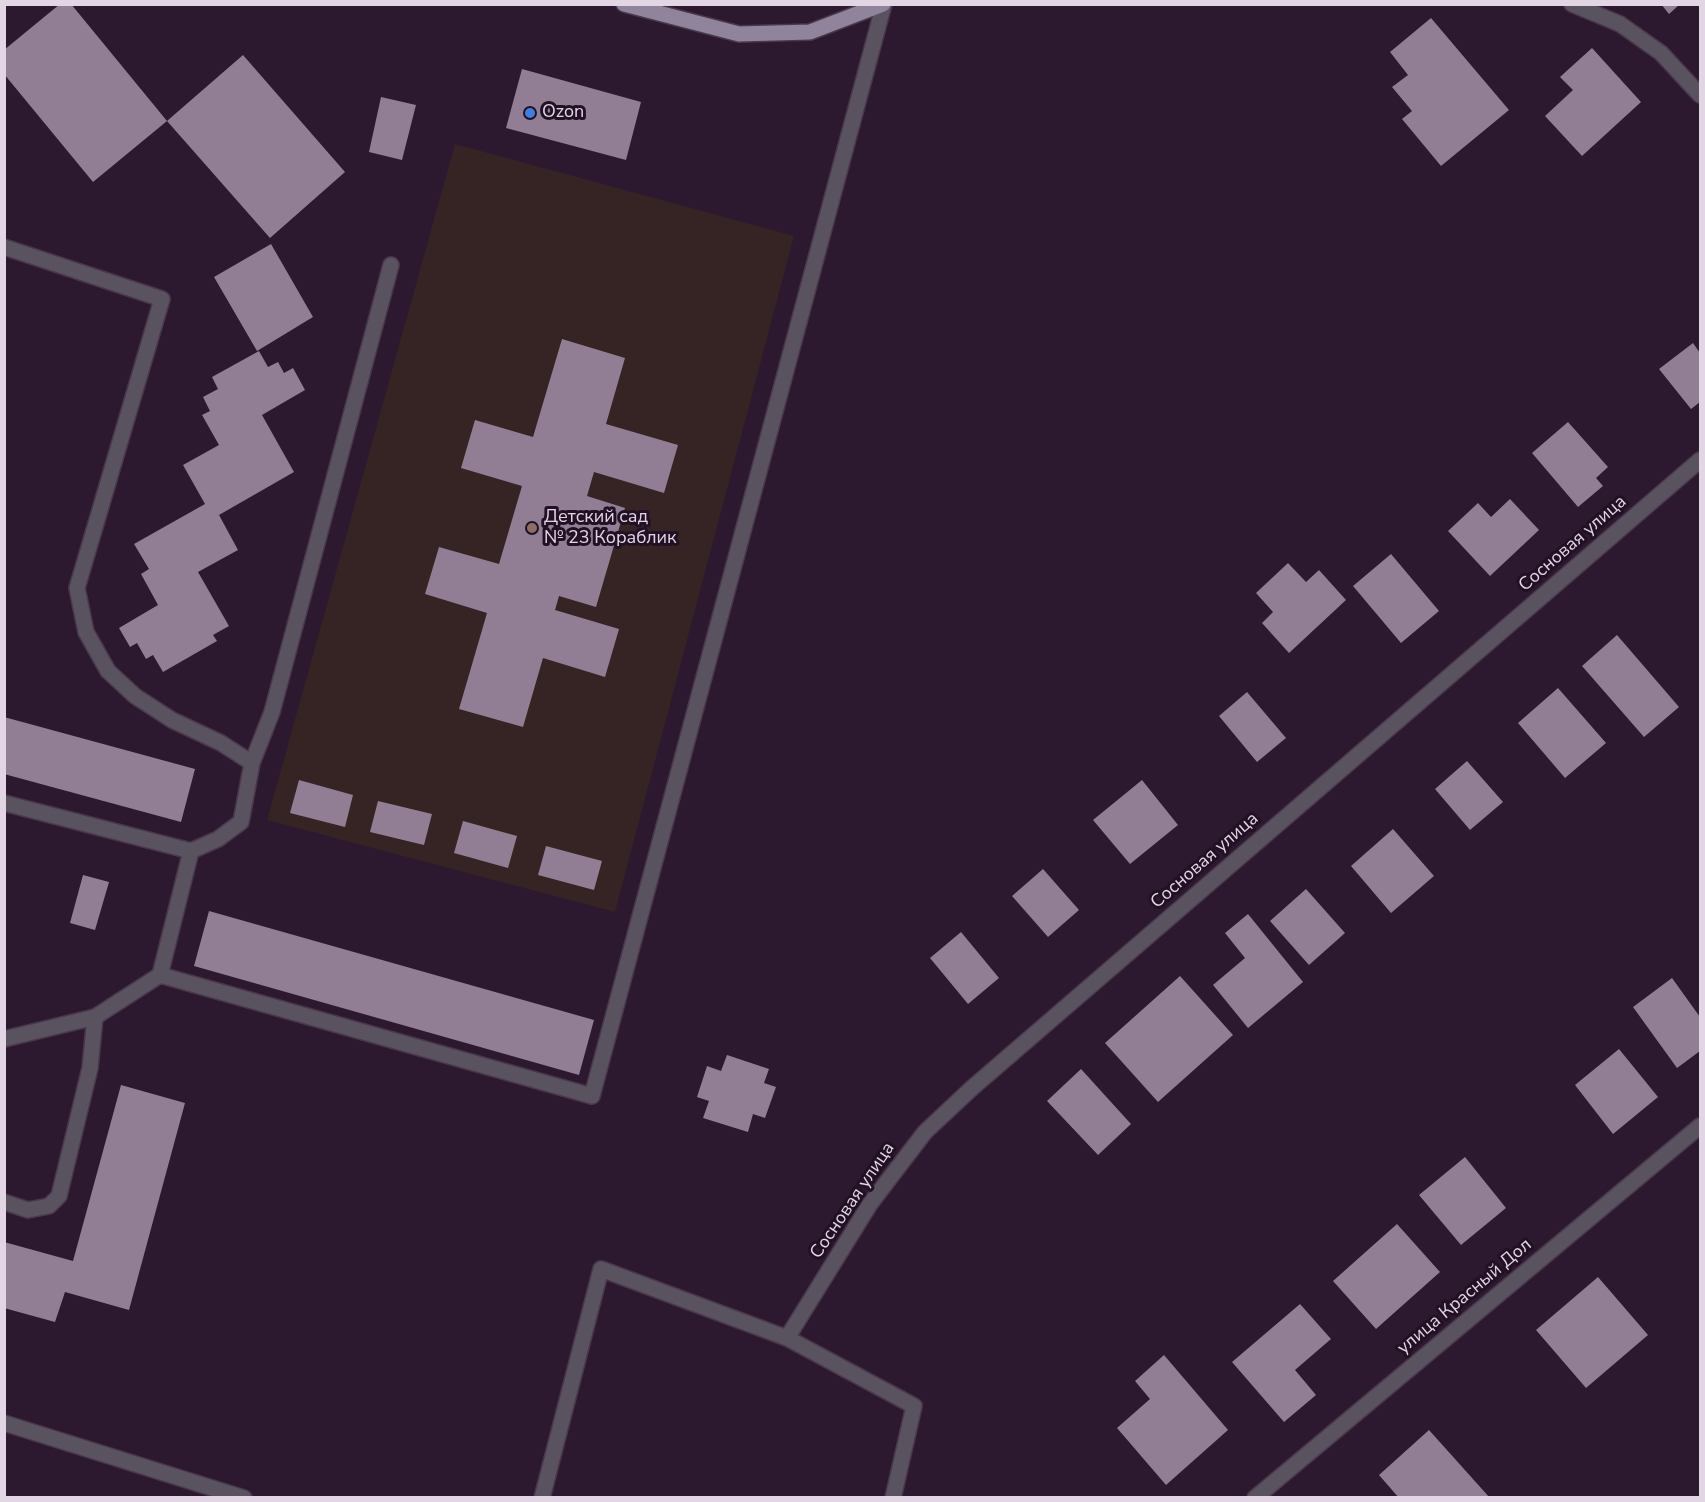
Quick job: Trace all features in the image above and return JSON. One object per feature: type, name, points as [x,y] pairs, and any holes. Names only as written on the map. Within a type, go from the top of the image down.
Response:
[{"type":"main road","points":[[624,4],[739,34],[810,32],[884,4]]},
{"type":"street","points":[[160,975],[592,1096],[884,4]]},
{"type":"street","points":[[1572,4],[1620,24],[1661,53],[1701,95]]},
{"type":"street","points":[[4,247],[162,299],[77,588],[86,632],[108,671],[135,696],[172,720],[221,743],[252,763]]},
{"type":"street","points":[[4,803],[191,851],[218,838],[241,822],[252,763],[272,712],[391,265]]},
{"type":"street","name":"Сосновая улица","points":[[787,1338],[870,1204],[925,1132],[972,1088],[1701,460]]},
{"type":"street","points":[[4,1039],[95,1017],[160,975],[191,851]]},
{"type":"street","points":[[4,1202],[28,1210],[49,1206],[59,1196],[90,1068],[95,1017]]},
{"type":"street","name":"улица Красный Дол","points":[[1255,1497],[1701,1126]]},
{"type":"street","points":[[542,1497],[601,1269],[787,1338],[914,1406],[898,1497]]},
{"type":"street","points":[[4,1424],[244,1497]]},
{"type":"shaded area","name":"Детский сад № 23 Кораблик","points":[[455,144],[794,236],[615,912],[267,820]]},
{"type":"building","points":[[60,4],[71,4],[167,121],[93,182],[4,74],[4,50]]},
{"type":"building","points":[[1661,4],[1680,4],[1669,14]]},
{"type":"building","points":[[1431,18],[1509,110],[1441,166],[1402,119],[1412,111],[1392,87],[1408,75],[1390,52]]},
{"type":"building","points":[[1592,48],[1641,102],[1582,156],[1545,116],[1573,90],[1560,77]]},
{"type":"building","points":[[243,55],[345,172],[270,238],[167,121]]},
{"type":"building","points":[[522,69],[641,102],[626,160],[506,128]]},
{"type":"building","points":[[381,97],[416,105],[402,160],[369,152]]},
{"type":"building","points":[[271,244],[313,317],[257,351],[214,277]]},
{"type":"building","points":[[562,339],[625,358],[606,424],[678,445],[664,493],[594,472],[587,496],[625,508],[596,607],[559,596],[555,610],[619,629],[605,677],[543,658],[523,727],[459,709],[487,613],[425,594],[439,547],[499,564],[522,486],[461,468],[475,420],[533,437]]},
{"type":"building","points":[[1693,343],[1700,353],[1700,402],[1691,409],[1659,369]]},
{"type":"building","points":[[259,351],[268,367],[278,362],[284,373],[293,368],[305,390],[262,415],[294,472],[219,515],[238,550],[198,572],[229,626],[213,635],[217,641],[163,672],[153,655],[146,659],[137,643],[130,647],[119,628],[158,605],[141,574],[149,569],[134,544],[205,504],[183,465],[219,445],[202,415],[210,411],[203,397],[218,389],[212,377]]},
{"type":"building","points":[[1568,422],[1608,467],[1596,478],[1603,486],[1578,507],[1532,453]]},
{"type":"building","points":[[1510,499],[1539,530],[1490,576],[1448,531],[1478,503],[1491,517]]},
{"type":"building","points":[[1391,554],[1439,611],[1401,643],[1353,586]]},
{"type":"building","points":[[1288,563],[1306,582],[1319,570],[1346,600],[1289,653],[1262,623],[1273,612],[1256,593]]},
{"type":"building","points":[[1617,635],[1679,707],[1644,737],[1582,666]]},
{"type":"building","points":[[1558,688],[1606,743],[1565,778],[1518,723]]},
{"type":"building","points":[[1247,692],[1286,738],[1257,762],[1219,716]]},
{"type":"building","points":[[4,717],[195,769],[181,822],[4,774]]},
{"type":"building","points":[[1467,761],[1503,802],[1470,830],[1435,789]]},
{"type":"building","points":[[299,780],[353,795],[345,827],[290,813]]},
{"type":"building","points":[[1142,780],[1178,825],[1130,864],[1093,820]]},
{"type":"building","points":[[378,801],[432,814],[424,845],[370,832]]},
{"type":"building","points":[[463,821],[517,836],[508,868],[454,853]]},
{"type":"building","points":[[1393,829],[1434,876],[1391,913],[1351,866]]},
{"type":"building","points":[[546,846],[602,861],[594,890],[538,875]]},
{"type":"building","points":[[1043,869],[1079,910],[1048,937],[1012,896]]},
{"type":"building","points":[[83,875],[109,882],[95,930],[70,923]]},
{"type":"building","points":[[1306,889],[1345,933],[1309,965],[1270,921]]},
{"type":"building","points":[[209,911],[594,1020],[579,1075],[194,966]]},
{"type":"building","points":[[1248,914],[1303,982],[1248,1028],[1213,985],[1245,958],[1225,933]]},
{"type":"building","points":[[961,932],[999,978],[968,1004],[930,958]]},
{"type":"building","points":[[1180,976],[1233,1035],[1158,1102],[1105,1043]]},
{"type":"building","points":[[1672,978],[1700,1017],[1700,1051],[1677,1068],[1633,1007]]},
{"type":"building","points":[[1619,1049],[1658,1097],[1613,1134],[1575,1085]]},
{"type":"building","points":[[727,1055],[769,1069],[764,1083],[776,1087],[765,1118],[753,1114],[748,1132],[703,1118],[709,1101],[697,1097],[707,1066],[721,1071]]},
{"type":"building","points":[[1081,1069],[1131,1124],[1098,1155],[1047,1101]]},
{"type":"building","points":[[121,1085],[185,1103],[129,1310],[65,1292],[55,1322],[4,1308],[4,1242],[73,1261]]},
{"type":"building","points":[[1465,1157],[1506,1208],[1461,1245],[1419,1195]]},
{"type":"building","points":[[1397,1224],[1440,1272],[1376,1329],[1333,1281]]},
{"type":"building","points":[[1598,1277],[1648,1335],[1586,1388],[1536,1330]]},
{"type":"building","points":[[1300,1304],[1331,1339],[1295,1370],[1316,1395],[1284,1422],[1232,1362]]},
{"type":"building","points":[[1164,1355],[1228,1430],[1166,1485],[1117,1428],[1150,1399],[1135,1381]]},
{"type":"building","points":[[1429,1430],[1490,1498],[1399,1498],[1379,1475]]},
{"type":"place","name":"Ozon","points":[[530,113]]},
{"type":"place","name":"Детский сад № 23 Кораблик","points":[[532,528]]}]
